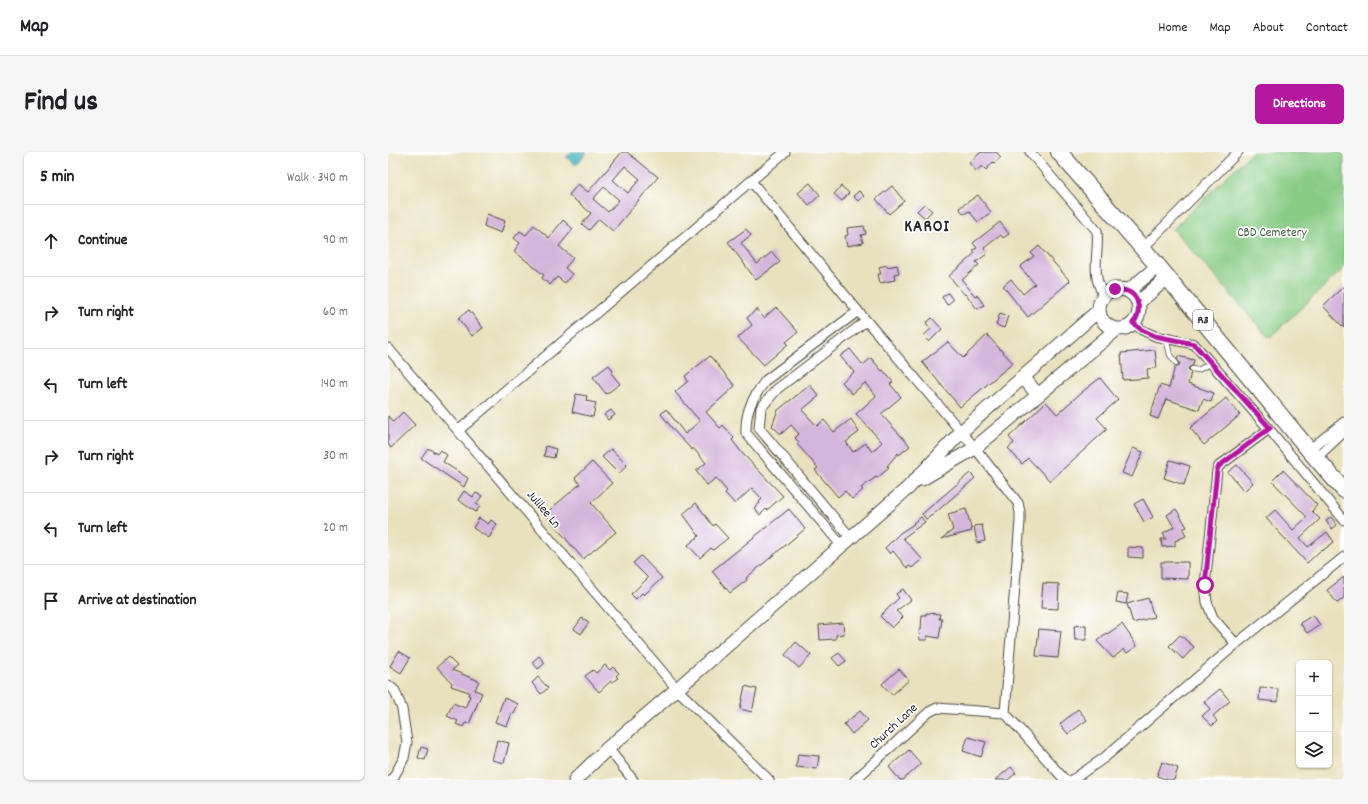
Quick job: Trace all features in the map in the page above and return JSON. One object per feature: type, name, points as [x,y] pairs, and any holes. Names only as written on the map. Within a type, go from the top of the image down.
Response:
[{"type":"highway","name":"R3","points":[[1060,152],[1163,272],[1344,490]]},
{"type":"street","points":[[458,430],[785,152]]},
{"type":"street","points":[[1030,152],[1097,231],[1097,278],[1103,296]]},
{"type":"street","points":[[1142,249],[1238,152]]},
{"type":"street","points":[[751,181],[866,321],[975,448],[1018,503],[1020,512],[1005,713],[1065,780]]},
{"type":"street","points":[[1128,291],[1163,272]]},
{"type":"street","points":[[1138,303],[1163,272]]},
{"type":"street","points":[[1115,289],[1128,291],[1134,296],[1138,303],[1139,311],[1133,323],[1127,328],[1117,329],[1108,326],[1102,319],[1099,310],[1103,296],[1115,289]]},
{"type":"street","points":[[575,780],[608,748],[909,487],[961,432],[1099,310]]},
{"type":"street","points":[[846,542],[746,433],[746,421],[754,394],[766,380],[858,311]]},
{"type":"street","points":[[846,542],[760,428],[761,408],[777,389],[866,321]]},
{"type":"street","points":[[1133,323],[1142,330],[1155,336],[1194,344],[1270,428],[1344,520]]},
{"type":"street","points":[[909,487],[975,448],[1117,329]]},
{"type":"street","name":"Julilee Ln","points":[[388,348],[677,689],[769,780]]},
{"type":"street","points":[[796,358],[804,368]]},
{"type":"street","points":[[1023,377],[1038,395]]},
{"type":"street","points":[[1313,454],[1340,436],[1344,422]]},
{"type":"street","points":[[1236,644],[1213,618],[1207,602],[1205,585],[1217,470],[1219,466],[1270,428]]},
{"type":"street","points":[[768,458],[777,450]]},
{"type":"street","points":[[1072,780],[1104,758],[1236,644],[1344,557]]},
{"type":"street","points":[[388,685],[395,691],[402,709],[407,742],[404,758],[392,780]]},
{"type":"street","name":"Church Lane","points":[[855,780],[929,712],[937,708],[1005,713]]},
{"type":"street","points":[[608,748],[633,780]]},
{"type":"lane","points":[[1166,338],[1170,355],[1176,363]]},
{"type":"lane","points":[[1192,369],[1198,370],[1211,363]]},
{"type":"green space","name":"CBD Cemetery","points":[[1252,152],[1344,152],[1344,268],[1269,338],[1173,229]]},
{"type":"water","points":[[571,152],[587,152],[576,165],[566,157]]},
{"type":"building","points":[[622,152],[627,152],[658,177],[613,231],[599,219],[589,230],[582,224],[591,213],[569,195],[578,184],[588,192]],"holes":[[[625,166],[640,179],[628,193],[613,180]],[[604,187],[619,200],[608,212],[593,199]]]},
{"type":"building","points":[[981,152],[996,152],[1001,157],[994,163],[993,162],[986,170],[982,166],[976,171],[969,163]]},
{"type":"building","points":[[810,183],[820,195],[809,205],[798,193]]},
{"type":"building","points":[[841,186],[849,193],[842,201],[834,194]]},
{"type":"building","points":[[892,186],[904,201],[889,214],[876,199]]},
{"type":"building","points":[[859,191],[864,196],[858,201],[853,196]]},
{"type":"building","points":[[978,195],[991,212],[978,222],[969,211],[964,214],[959,208]]},
{"type":"building","points":[[924,204],[932,211],[925,218],[917,211]]},
{"type":"building","points":[[487,214],[505,221],[501,233],[484,226]]},
{"type":"building","points":[[563,220],[573,229],[559,246],[573,258],[565,268],[572,274],[565,283],[557,277],[550,285],[542,278],[544,275],[514,251],[520,243],[514,238],[520,231],[526,235],[534,225],[549,238]]},
{"type":"building","points":[[1000,222],[1009,234],[1003,238],[1001,235],[984,248],[987,254],[976,262],[979,265],[962,280],[975,296],[977,295],[984,305],[977,309],[966,294],[965,295],[949,276],[975,253],[973,250],[977,248],[973,243]]},
{"type":"building","points":[[864,226],[866,234],[861,235],[863,243],[847,246],[845,236],[848,235],[847,228]]},
{"type":"building","points":[[746,229],[751,235],[741,243],[757,264],[772,252],[780,262],[756,280],[728,242]]},
{"type":"building","points":[[1039,246],[1070,281],[1028,317],[1003,286],[1011,279],[1023,294],[1035,284],[1020,267],[1034,256],[1031,253]]},
{"type":"building","points":[[887,265],[887,267],[897,265],[899,273],[894,274],[895,280],[880,283],[878,274],[881,274],[879,267]]},
{"type":"building","points":[[1344,286],[1344,328],[1323,306]]},
{"type":"building","points":[[948,293],[953,300],[947,305],[942,297]]},
{"type":"building","points":[[776,307],[798,332],[786,342],[788,344],[764,365],[738,338],[752,325],[747,318],[757,309],[764,318]]},
{"type":"building","points":[[469,310],[483,328],[472,336],[458,318]]},
{"type":"building","points":[[1000,313],[1008,316],[1004,328],[996,325]]},
{"type":"building","points":[[932,318],[942,329],[929,342],[923,336],[931,329],[926,323]]},
{"type":"building","points":[[987,335],[1013,363],[960,407],[922,362],[948,342],[963,358]]},
{"type":"building","points":[[850,349],[863,365],[871,358],[893,382],[890,384],[901,397],[881,414],[910,446],[899,455],[898,453],[887,466],[889,468],[861,488],[863,490],[852,499],[845,491],[838,497],[815,470],[818,468],[797,444],[799,442],[795,438],[799,434],[791,425],[781,434],[772,426],[778,410],[810,385],[819,396],[802,410],[817,426],[824,420],[834,432],[851,419],[859,432],[846,442],[853,452],[866,443],[872,452],[882,442],[856,414],[876,396],[865,383],[852,394],[842,382],[854,372],[840,356]]},
{"type":"building","points":[[1155,350],[1157,368],[1147,369],[1148,378],[1123,380],[1121,353]]},
{"type":"building","points":[[710,356],[735,386],[706,412],[720,428],[723,425],[734,438],[732,440],[742,453],[783,496],[760,515],[754,508],[762,499],[752,488],[735,504],[725,493],[727,491],[716,478],[707,485],[696,471],[706,463],[693,448],[692,450],[675,432],[661,414],[666,409],[685,434],[700,421],[675,392],[688,381],[685,376]]},
{"type":"building","points":[[1178,356],[1194,360],[1193,365],[1188,368],[1191,372],[1188,384],[1214,393],[1211,402],[1203,399],[1199,410],[1166,399],[1158,419],[1150,416],[1160,385],[1169,388],[1175,367],[1180,364],[1177,358]]},
{"type":"building","points":[[609,365],[613,371],[611,373],[620,384],[606,394],[593,377]]},
{"type":"building","points":[[1100,378],[1118,400],[1097,418],[1107,429],[1050,481],[1028,458],[1022,464],[1008,448],[1014,443],[1009,437],[1046,402],[1057,414]]},
{"type":"building","points":[[576,394],[587,396],[586,401],[596,403],[593,417],[572,412]]},
{"type":"building","points":[[1226,398],[1240,415],[1204,445],[1190,428]]},
{"type":"building","points":[[611,410],[615,415],[608,420],[604,415]]},
{"type":"building","points":[[403,412],[415,425],[391,448],[388,444],[388,416],[393,422]]},
{"type":"building","points":[[546,446],[556,449],[554,458],[544,456]]},
{"type":"building","points":[[428,448],[437,454],[440,450],[447,455],[443,462],[468,478],[464,487],[421,458]]},
{"type":"building","points":[[1133,448],[1143,452],[1132,477],[1122,473]]},
{"type":"building","points":[[611,449],[627,465],[619,474],[602,457]]},
{"type":"building","points":[[1170,460],[1190,466],[1184,485],[1164,478]]},
{"type":"building","points":[[592,462],[612,483],[591,503],[616,532],[583,559],[545,514],[580,484],[575,478]]},
{"type":"building","points":[[1237,465],[1253,483],[1244,491],[1228,472]]},
{"type":"building","points":[[1283,470],[1317,505],[1312,511],[1320,519],[1300,538],[1308,547],[1327,532],[1334,542],[1322,551],[1321,550],[1307,563],[1266,518],[1275,510],[1293,530],[1307,517],[1272,481]]},
{"type":"building","points":[[970,473],[975,478],[934,514],[926,519],[922,514]]},
{"type":"building","points":[[464,491],[473,497],[476,493],[482,496],[476,504],[480,506],[476,512],[458,500]]},
{"type":"building","points":[[1143,499],[1153,517],[1144,522],[1134,504]]},
{"type":"building","points":[[696,503],[713,526],[715,524],[728,538],[713,550],[711,548],[700,558],[688,545],[699,536],[683,514]]},
{"type":"building","points":[[789,509],[805,529],[730,593],[712,571]]},
{"type":"building","points":[[966,509],[972,531],[941,539],[953,530],[948,514]]},
{"type":"building","points":[[1176,509],[1187,527],[1183,529],[1186,536],[1175,541],[1175,546],[1162,547],[1161,539],[1166,539],[1163,533],[1174,527],[1167,515]]},
{"type":"building","points":[[921,517],[925,522],[903,538],[922,559],[912,568],[909,566],[907,568],[893,551],[890,554],[885,548],[900,533],[914,524],[913,523]]},
{"type":"building","points":[[1331,517],[1337,525],[1332,529],[1326,521]]},
{"type":"building","points":[[479,518],[488,524],[491,520],[497,524],[489,538],[473,528]]},
{"type":"building","points":[[982,525],[985,541],[977,543],[974,526]]},
{"type":"building","points":[[1128,547],[1143,548],[1143,558],[1128,557]]},
{"type":"building","points":[[641,556],[662,578],[644,595],[642,593],[636,599],[631,594],[648,578],[633,563]]},
{"type":"building","points":[[1161,562],[1188,562],[1188,579],[1161,578]]},
{"type":"building","points":[[1344,577],[1344,598],[1337,603],[1327,590]]},
{"type":"building","points":[[1043,583],[1059,584],[1058,609],[1041,608]]},
{"type":"building","points":[[903,589],[911,600],[896,611],[903,617],[892,628],[880,616],[899,598],[896,594]]},
{"type":"building","points":[[1118,593],[1128,594],[1126,604],[1116,602]]},
{"type":"building","points":[[1148,598],[1154,617],[1133,623],[1127,604]]},
{"type":"building","points":[[926,613],[940,614],[939,619],[942,619],[939,638],[927,636],[927,640],[920,640],[919,630],[921,630],[922,615],[926,615]]},
{"type":"building","points":[[1313,615],[1320,625],[1307,633],[1300,623]]},
{"type":"building","points":[[582,618],[589,622],[581,634],[574,629]]},
{"type":"building","points":[[843,623],[844,634],[836,635],[836,639],[820,640],[819,625]]},
{"type":"building","points":[[1122,624],[1137,646],[1127,653],[1124,649],[1113,658],[1097,641],[1106,633],[1107,634]]},
{"type":"building","points":[[1086,625],[1086,640],[1075,640],[1074,626]]},
{"type":"building","points":[[1039,629],[1061,631],[1058,658],[1036,656]]},
{"type":"building","points":[[1180,635],[1194,647],[1183,659],[1169,646]]},
{"type":"building","points":[[796,642],[811,655],[799,668],[785,655]]},
{"type":"building","points":[[399,651],[410,658],[401,673],[390,666]]},
{"type":"building","points":[[839,653],[846,661],[839,666],[832,658]]},
{"type":"building","points":[[539,656],[545,663],[538,669],[532,662]]},
{"type":"building","points":[[448,657],[457,666],[452,670],[479,681],[475,690],[482,693],[469,724],[465,723],[463,727],[456,724],[458,721],[447,716],[453,703],[465,708],[470,696],[468,695],[469,692],[451,686],[452,683],[437,667]]},
{"type":"building","points":[[605,665],[610,670],[613,667],[619,673],[616,676],[618,678],[612,682],[611,681],[599,692],[585,676],[593,670],[596,673]]},
{"type":"building","points":[[899,669],[909,680],[892,695],[882,684]]},
{"type":"building","points":[[538,677],[548,688],[541,694],[532,683]]},
{"type":"building","points":[[745,686],[757,689],[752,712],[740,709]]},
{"type":"building","points":[[1260,688],[1278,689],[1278,702],[1259,700]]},
{"type":"building","points":[[1220,689],[1230,701],[1213,716],[1217,721],[1212,726],[1202,716],[1210,709],[1204,702]]},
{"type":"building","points":[[504,698],[518,704],[514,714],[512,713],[507,726],[495,722]]},
{"type":"building","points":[[1078,709],[1087,720],[1068,734],[1060,724]]},
{"type":"building","points":[[860,711],[868,720],[852,734],[844,724]]},
{"type":"building","points":[[968,737],[986,742],[981,757],[963,751]]},
{"type":"building","points":[[497,740],[509,743],[504,763],[492,760]]},
{"type":"building","points":[[421,747],[428,749],[425,760],[418,758]]},
{"type":"building","points":[[909,750],[921,764],[903,780],[900,780],[889,767]]},
{"type":"building","points":[[798,754],[819,756],[817,769],[796,767]]},
{"type":"building","points":[[1162,762],[1178,768],[1174,780],[1168,780],[1157,776]]},
{"type":"building","points":[[1011,767],[1016,773],[1008,780],[995,780]]},
{"type":"district","name":"KAROI","points":[[927,228]]},
{"type":"route","points":[[1115,289],[1128,291],[1134,296],[1138,303],[1139,311],[1133,323],[1142,330],[1155,336],[1177,339],[1194,344],[1270,428],[1219,466],[1217,470],[1205,585]]}]
